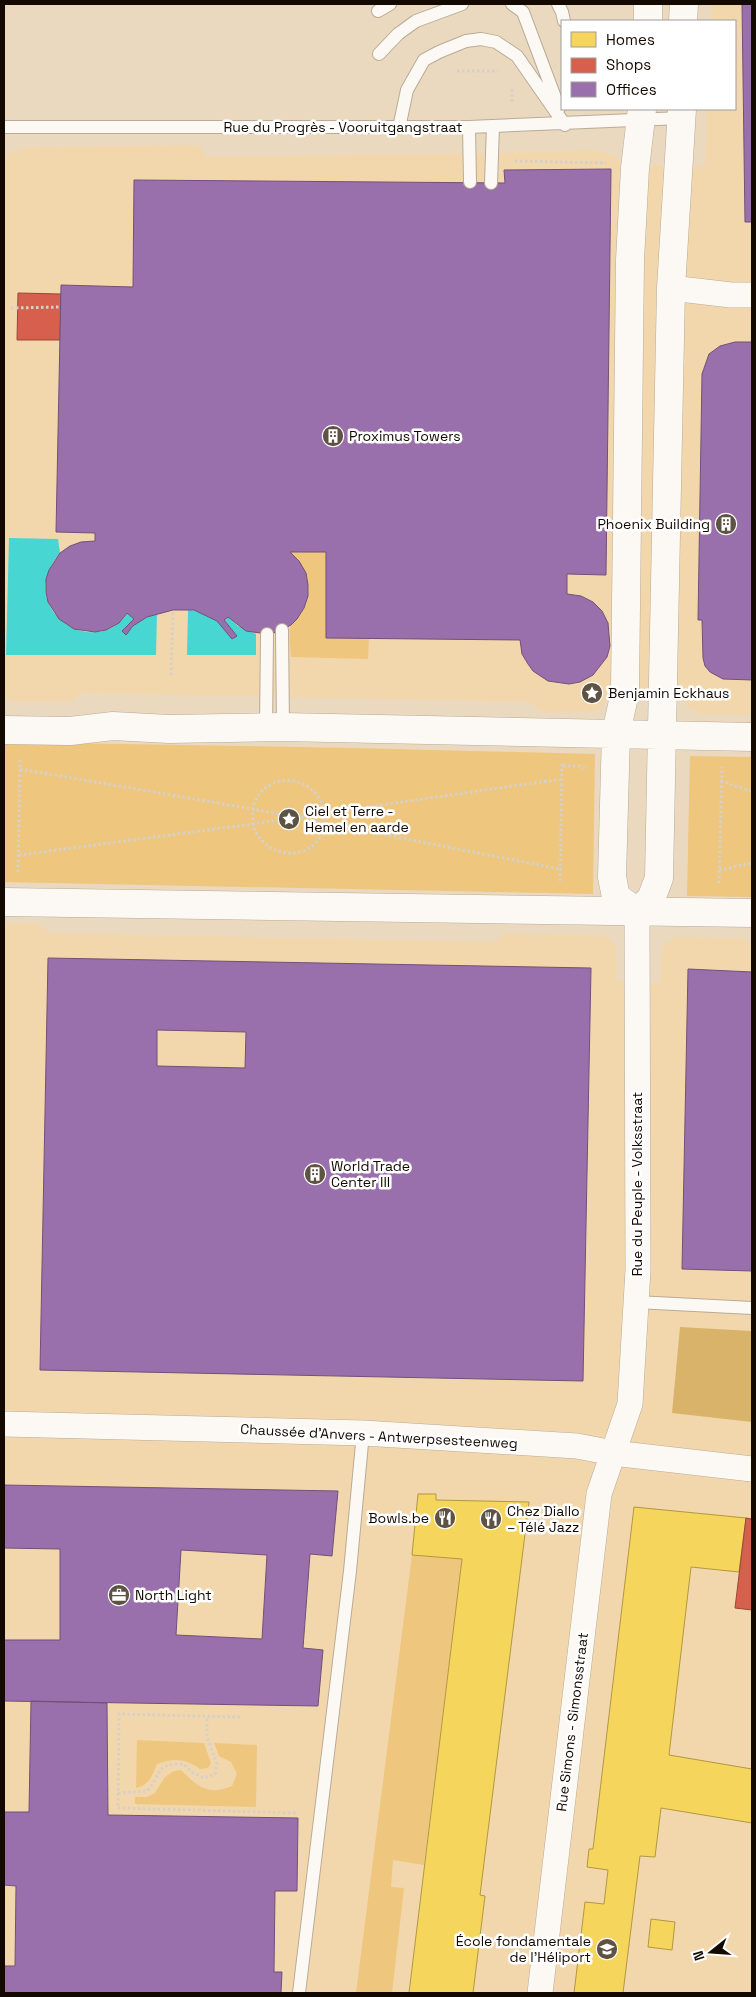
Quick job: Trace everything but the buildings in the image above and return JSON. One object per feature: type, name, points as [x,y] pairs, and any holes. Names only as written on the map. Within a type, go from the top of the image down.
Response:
[{"type":"street","points":[[648,4],[648,20]]},
{"type":"street","points":[[684,4],[684,20]]},
{"type":"street","points":[[637,912],[616,897],[612,877],[616,734],[625,692],[630,260],[635,168],[641,114]]},
{"type":"street","points":[[637,912],[651,899],[659,878],[672,288],[682,114]]},
{"type":"street","points":[[672,288],[731,295],[752,295]]},
{"type":"street","points":[[4,730],[70,731],[113,726],[168,729],[274,728],[752,737]]},
{"type":"street","points":[[4,902],[752,913]]},
{"type":"street","name":"Rue du Peuple - Volksstraat","points":[[613,1453],[630,1404],[638,1270],[637,912]]},
{"type":"street","name":"Chaussée d'Anvers - Antwerpsesteenweg","points":[[4,1424],[363,1432],[577,1446],[613,1453],[752,1469]]},
{"type":"street","name":"Rue Simons - Simonsstraat","points":[[540,1993],[599,1494],[613,1453]]},
{"type":"lane","points":[[378,11],[390,4]]},
{"type":"lane","points":[[379,54],[398,34],[416,21],[462,4]]},
{"type":"lane","points":[[512,4],[523,12],[565,125]]},
{"type":"lane","points":[[558,4],[564,20]]},
{"type":"lane","points":[[399,128],[407,90],[424,60],[457,45],[480,39],[496,42],[517,56],[565,125]]},
{"type":"lane","points":[[565,125],[566,110]]},
{"type":"lane","name":"Rue du Progrès - Vooruitgangstraat","points":[[4,127],[469,128],[565,125],[641,114],[682,114]]},
{"type":"lane","points":[[491,183],[493,126]]},
{"type":"lane","points":[[469,128],[470,182]]},
{"type":"lane","points":[[274,728],[282,630]]},
{"type":"lane","points":[[267,634],[274,728]]},
{"type":"lane","points":[[636,1302],[752,1308]]},
{"type":"lane","points":[[299,1993],[350,1571],[363,1432]]},
{"type":"path","points":[[452,71],[505,71]]},
{"type":"path","points":[[512,160],[612,164]]},
{"type":"path","points":[[11,308],[60,307]]},
{"type":"path","points":[[171,674],[173,610]]},
{"type":"path","points":[[18,874],[20,753]]},
{"type":"path","points":[[719,885],[722,758]]},
{"type":"path","points":[[560,886],[562,766],[580,766],[591,771]]},
{"type":"path","points":[[20,769],[253,810],[560,869]]},
{"type":"path","points":[[18,855],[253,824],[289,817],[562,779]]},
{"type":"path","points":[[290,780],[303,783],[315,792],[323,804],[325,813],[323,832],[314,844],[302,852],[288,854],[274,851],[262,843],[253,824],[255,802],[263,790],[276,783],[290,780]]},
{"type":"path","points":[[721,780],[752,790]]},
{"type":"path","points":[[720,870],[752,862]]},
{"type":"path","points":[[240,1717],[119,1714],[118,1808],[320,1813]]},
{"type":"path","points":[[118,1793],[147,1791],[154,1784],[159,1770],[170,1763],[183,1764],[192,1772],[204,1778],[215,1774],[217,1764],[207,1737],[207,1716]]},
{"type":"shaded area","points":[[712,4],[752,4],[752,715],[700,714],[686,704],[683,691],[611,691],[603,706],[596,711],[586,712],[542,712],[530,702],[81,693],[72,702],[4,701],[4,157],[12,152],[32,147],[194,145],[202,147],[205,157],[504,153],[585,150],[610,154],[620,161],[621,165],[705,166],[707,110],[736,110],[736,20],[711,20]]},
{"type":"shaded area","points":[[290,552],[326,552],[326,638],[369,639],[368,659],[291,657],[290,628],[307,602],[308,586],[304,571]]},
{"type":"shaded area","points":[[4,742],[595,754],[593,894],[4,882]]},
{"type":"shaded area","points":[[690,756],[752,757],[752,897],[687,896]]},
{"type":"shaded area","points":[[4,923],[40,924],[48,933],[496,942],[503,934],[599,935],[608,937],[616,946],[617,981],[660,984],[662,950],[665,944],[676,937],[745,938],[752,946],[752,1993],[4,1993]]},
{"type":"shaded area","points":[[680,1327],[752,1331],[752,1422],[672,1413]]},
{"type":"shaded area","points":[[412,1555],[462,1559],[424,1865],[393,1860],[391,1887],[404,1888],[392,1993],[356,1993]]},
{"type":"shaded area","points":[[137,1740],[204,1743],[211,1763],[208,1768],[200,1769],[195,1765],[179,1760],[157,1764],[147,1782],[136,1788]]},
{"type":"shaded area","points":[[214,1743],[257,1745],[256,1807],[135,1804],[135,1797],[147,1797],[155,1793],[165,1777],[174,1771],[181,1770],[198,1785],[210,1790],[224,1789],[232,1786],[237,1774],[231,1762],[219,1756]]},
{"type":"water","points":[[9,538],[58,539],[60,553],[48,574],[46,593],[52,610],[64,622],[80,630],[97,632],[113,627],[127,613],[134,619],[122,631],[126,635],[139,622],[157,613],[156,655],[6,655]]},
{"type":"water","points":[[188,610],[208,616],[237,636],[224,620],[228,617],[238,626],[256,634],[256,655],[187,655]]},
{"type":"place","name":"Proximus Towers","points":[[333,436]]},
{"type":"place","name":"Phoenix Building","points":[[726,524]]},
{"type":"place","name":"Benjamin Eckhaus","points":[[592,693]]},
{"type":"place","name":"Ciel et Terre - Hemel en aarde","points":[[289,819]]},
{"type":"place","name":"World Trade Center III","points":[[315,1174]]},
{"type":"place","name":"Bowls.be","points":[[445,1518]]},
{"type":"place","name":"Chez Diallo – Télé Jazz","points":[[491,1519]]},
{"type":"place","name":"North Light","points":[[119,1595]]},
{"type":"place","name":"École fondamentale de l'Héliport","points":[[607,1949]]}]
